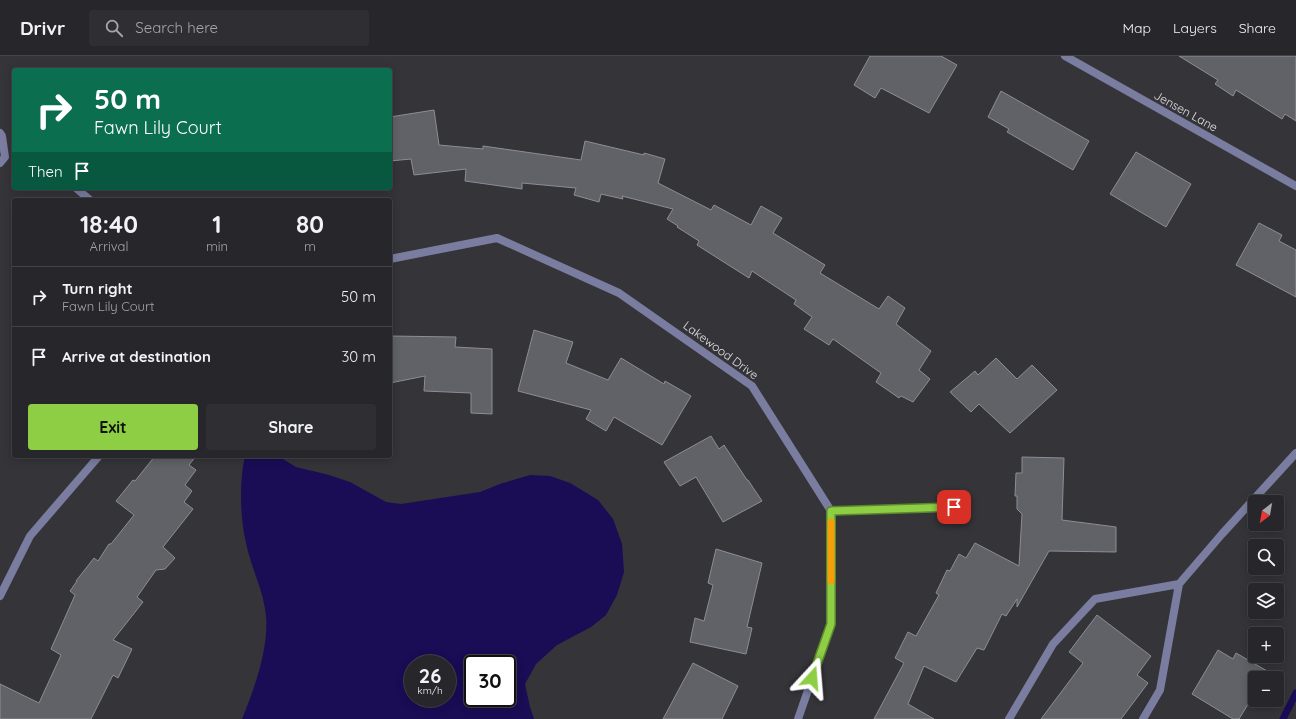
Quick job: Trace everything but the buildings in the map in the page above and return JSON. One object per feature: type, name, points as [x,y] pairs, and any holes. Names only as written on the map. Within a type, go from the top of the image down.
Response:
[{"type":"street","name":"Jensen Lane","points":[[1065,56],[1296,186]]},
{"type":"street","points":[[0,132],[2,136],[3,160]]},
{"type":"street","points":[[78,190],[88,198]]},
{"type":"street","name":"Lakewood Drive","points":[[392,259],[497,238],[618,293],[752,386],[831,511]]},
{"type":"street","points":[[1143,719],[1160,690],[1179,584],[1222,534],[1296,453]]},
{"type":"street","points":[[0,596],[30,536],[97,458]]},
{"type":"street","points":[[798,719],[831,624],[831,511],[954,507]]},
{"type":"street","points":[[1009,719],[1053,644],[1095,599],[1179,584]]},
{"type":"shaded area","points":[[245,458],[281,458],[296,467],[350,482],[386,502],[401,504],[480,492],[530,475],[550,476],[570,483],[598,500],[613,519],[622,544],[624,572],[617,595],[606,615],[591,627],[557,645],[536,664],[525,684],[534,719],[242,719],[260,669],[265,642],[266,616],[263,598],[248,552],[241,511]]},
{"type":"waterway","points":[[1283,719],[1296,693]]},
{"type":"slow traffic","points":[[831,522],[831,581]]},
{"type":"route","points":[[812,678],[831,624],[831,511],[954,507]]}]
